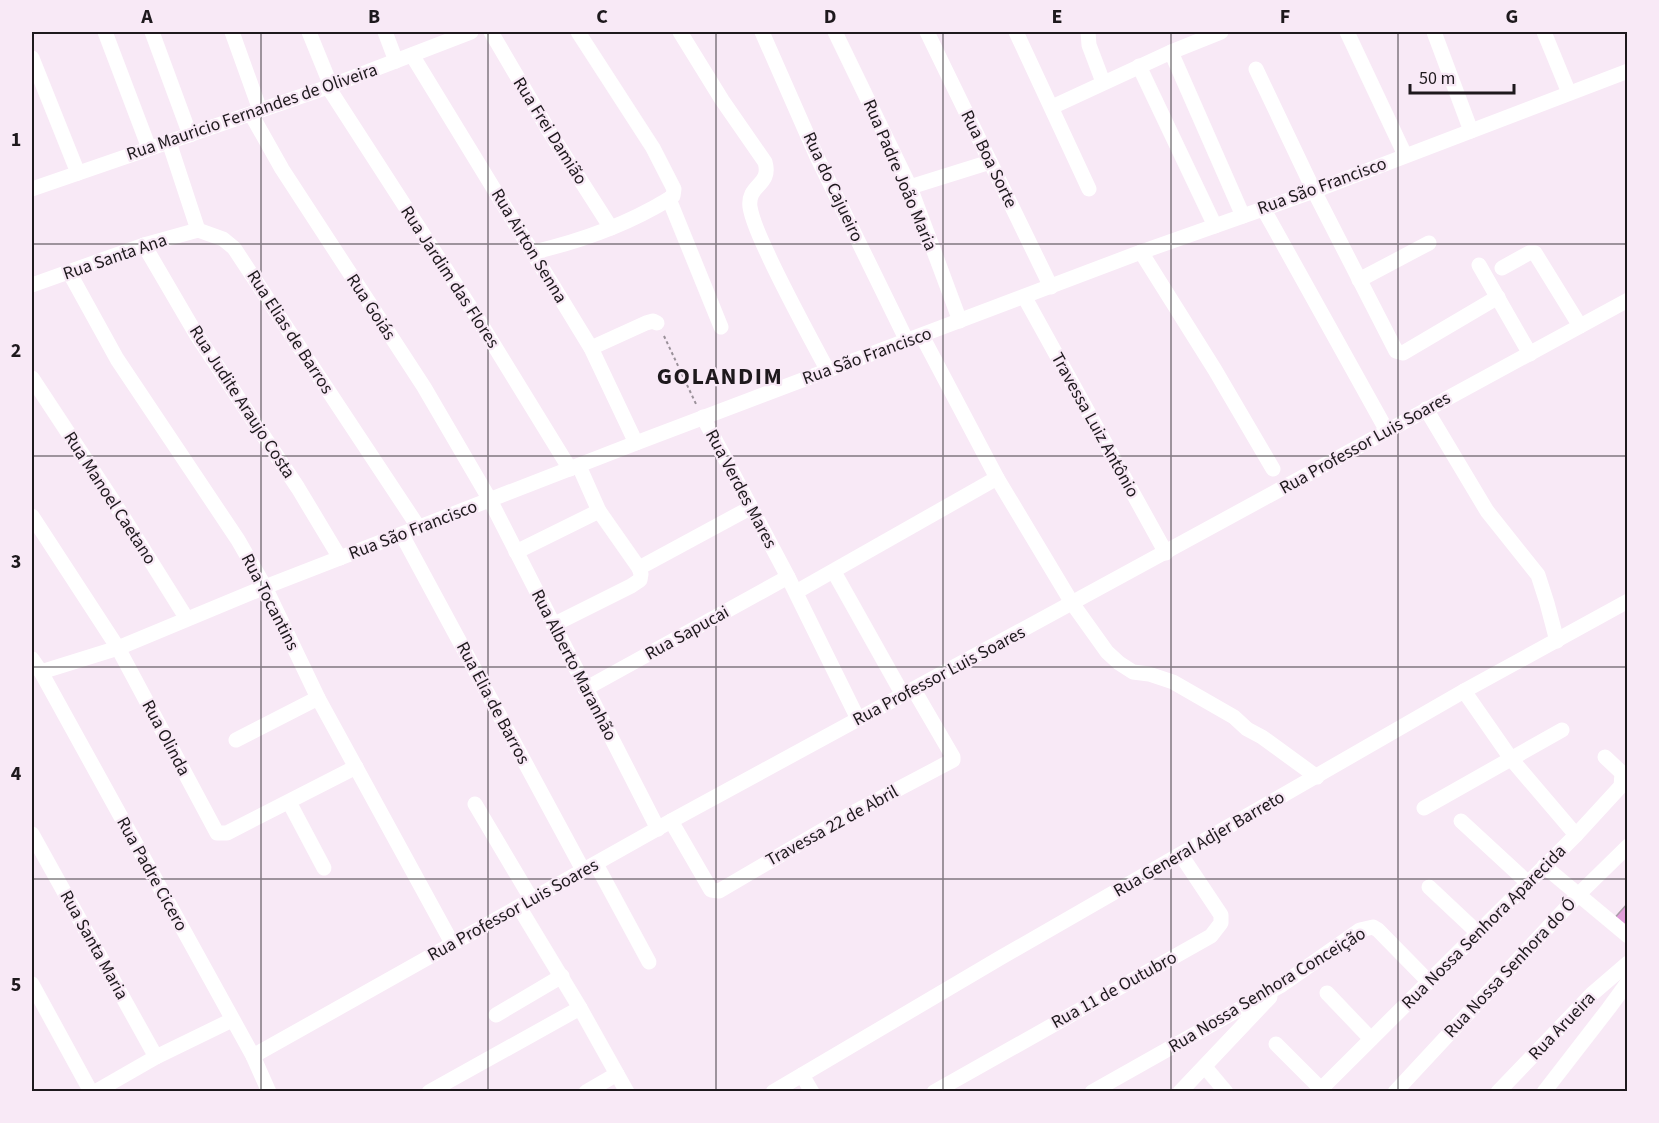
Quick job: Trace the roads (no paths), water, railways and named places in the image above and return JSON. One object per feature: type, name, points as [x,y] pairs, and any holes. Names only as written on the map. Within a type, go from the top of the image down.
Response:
[{"type":"street","points":[[105,32],[149,148]]},
{"type":"street","points":[[152,32],[190,135]]},
{"type":"street","name":"Rua Goiás","points":[[232,32],[255,112],[300,197],[424,387],[490,500]]},
{"type":"street","name":"Rua Jardim das Flores","points":[[309,32],[329,86],[574,467],[599,511],[639,568]]},
{"type":"street","points":[[385,32],[396,61]]},
{"type":"street","name":"Rua Mauricio Fernandes de Oliveira","points":[[32,189],[329,86],[466,32]]},
{"type":"street","name":"Rua Frei Damião","points":[[491,32],[549,131],[611,228]]},
{"type":"street","points":[[534,252],[558,247],[611,228],[673,196],[674,189],[652,148],[578,32]]},
{"type":"street","points":[[680,32],[722,100],[765,162],[766,178],[751,196],[753,217],[778,275],[828,371]]},
{"type":"street","name":"Rua do Cajueiro","points":[[762,32],[817,157],[907,341]]},
{"type":"street","name":"Rua Padre João Maria","points":[[835,32],[910,187],[960,321]]},
{"type":"street","name":"Rua Boa Sorte","points":[[927,32],[1051,287]]},
{"type":"street","points":[[1016,32],[1089,189]]},
{"type":"street","points":[[1088,32],[1089,45],[1103,82]]},
{"type":"street","points":[[1052,107],[1171,52],[1201,35],[1221,32]]},
{"type":"street","points":[[1347,32],[1405,155]]},
{"type":"street","points":[[1434,32],[1471,131]]},
{"type":"street","points":[[1544,32],[1569,93]]},
{"type":"street","points":[[1171,52],[1243,216]]},
{"type":"street","name":"Rua Airton Senna","points":[[412,55],[591,348],[636,443]]},
{"type":"street","points":[[32,58],[78,173]]},
{"type":"street","points":[[1139,66],[1215,226]]},
{"type":"street","points":[[1256,69],[1314,191],[1394,348],[1399,353],[1498,297]]},
{"type":"street","name":"Rua São Francisco","points":[[41,672],[118,648],[266,587],[703,417],[1025,298],[1141,252],[1314,191],[1628,70]]},
{"type":"street","points":[[169,142],[198,230]]},
{"type":"street","points":[[910,187],[990,162]]},
{"type":"street","points":[[669,199],[721,327]]},
{"type":"street","points":[[1263,208],[1387,432]]},
{"type":"street","name":"Rua Santa Ana","points":[[32,285],[144,245],[198,230]]},
{"type":"street","name":"Rua Elias de Barros","points":[[198,230],[223,239],[234,248],[419,528]]},
{"type":"street","points":[[1359,280],[1429,243]]},
{"type":"street","name":"Rua Judite Araujo Costa","points":[[144,245],[196,334],[298,488],[340,558]]},
{"type":"street","points":[[1141,252],[1215,370],[1273,469]]},
{"type":"street","points":[[1502,268],[1530,253],[1535,253],[1580,326]]},
{"type":"street","points":[[1479,265],[1530,354]]},
{"type":"street","name":"Rua Tocantins","points":[[69,272],[117,359],[238,540],[266,587],[318,698],[452,943]]},
{"type":"street","name":"Travessa Luiz Antônio","points":[[1025,298],[1166,553]]},
{"type":"street","name":"Rua Professor Luis Soares","points":[[253,1056],[452,943],[858,719],[1166,553],[1426,409],[1580,326],[1626,305]]},
{"type":"street","points":[[591,348],[646,322],[657,323]]},
{"type":"street","points":[[922,336],[997,478],[1072,603],[1107,652],[1133,672],[1149,674],[1173,682],[1234,717],[1247,729],[1262,737],[1317,777]]},
{"type":"street","name":"Rua Manoel Caetano","points":[[32,378],[187,619]]},
{"type":"street","points":[[1426,409],[1487,511],[1538,575],[1557,641]]},
{"type":"street","name":"Rua Verdes Mares","points":[[703,417],[796,592],[858,719]]},
{"type":"street","points":[[796,592],[997,478]]},
{"type":"street","name":"Rua Alberto Maranhão","points":[[490,500],[658,829]]},
{"type":"street","points":[[553,625],[631,586],[640,580],[639,568],[750,508]]},
{"type":"street","points":[[516,552],[599,511]]},
{"type":"street","name":"Rua Olinda","points":[[32,516],[118,648],[213,829],[218,833],[227,832],[289,802]]},
{"type":"street","name":"Rua Elia de Barros","points":[[402,535],[590,867],[649,962]]},
{"type":"street","points":[[834,572],[909,693]]},
{"type":"street","name":"Rua Sapucai","points":[[585,689],[788,577]]},
{"type":"street","name":"Rua General Adjer Barreto","points":[[773,1092],[1000,958],[1464,691],[1628,601]]},
{"type":"street","name":"Rua Padre Cicero","points":[[32,658],[253,1056],[269,1092]]},
{"type":"street","points":[[1464,691],[1512,760],[1576,835]]},
{"type":"street","name":"Travessa 22 de Abril","points":[[672,821],[711,890],[719,891],[847,816],[953,760],[909,693]]},
{"type":"street","points":[[236,740],[318,698]]},
{"type":"street","points":[[1424,808],[1562,730]]},
{"type":"street","name":"Rua Nossa Senhora Aparecida","points":[[1320,1090],[1576,835],[1621,786],[1622,773],[1605,757]]},
{"type":"street","points":[[324,868],[289,802],[356,767]]},
{"type":"street","points":[[475,804],[562,976],[627,1092]]},
{"type":"street","points":[[1461,821],[1527,882]]},
{"type":"street","name":"Rua Santa Maria","points":[[32,834],[156,1057]]},
{"type":"street","name":"Rua Nossa Senhora do Ó","points":[[1395,1092],[1579,894],[1628,846]]},
{"type":"street","name":"Rua 11 de Outubro","points":[[934,1092],[1212,936],[1221,923],[1221,915],[1181,855]]},
{"type":"street","points":[[1544,866],[1628,936]]},
{"type":"street","points":[[1429,887],[1478,933]]},
{"type":"street","name":"Rua Nossa Senhora Conceição","points":[[1092,1092],[1280,986],[1360,930],[1373,927],[1429,982]]},
{"type":"street","name":"Rua Arueira","points":[[1498,1092],[1592,994],[1628,963]]},
{"type":"street","points":[[496,1015],[562,976]]},
{"type":"street","points":[[1544,1092],[1628,981]]},
{"type":"street","points":[[32,984],[93,1092],[156,1057],[232,1020]]},
{"type":"street","points":[[1180,1092],[1280,986]]},
{"type":"street","points":[[1327,993],[1371,1039]]},
{"type":"street","points":[[1592,994],[1609,1008]]},
{"type":"street","points":[[429,1092],[580,1008]]},
{"type":"street","points":[[1276,1044],[1320,1090]]},
{"type":"street","points":[[1204,1067],[1226,1092]]},
{"type":"street","points":[[586,1092],[617,1074]]},
{"type":"street","points":[[802,1075],[812,1092]]},
{"type":"district","name":"GOLANDIM","points":[[720,376]]}]
